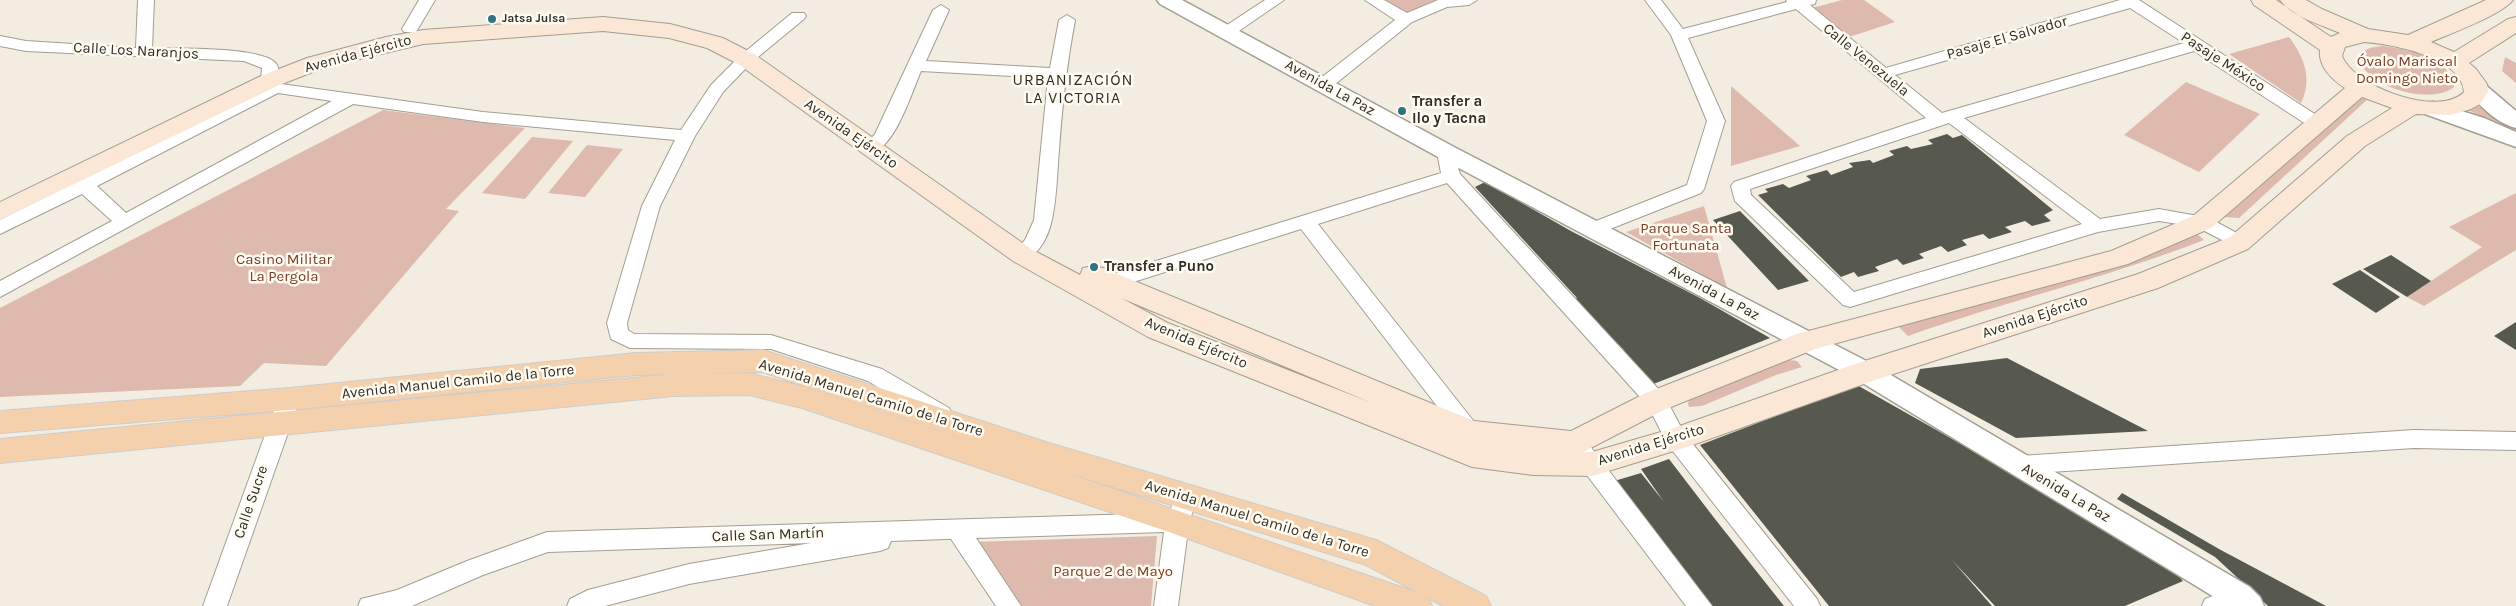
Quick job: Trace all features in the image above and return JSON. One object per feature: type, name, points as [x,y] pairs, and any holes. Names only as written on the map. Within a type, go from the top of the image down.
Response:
[{"type":"main road","points":[[2262,0],[2331,47]]},
{"type":"main road","points":[[2291,0],[2314,14],[2364,35]]},
{"type":"main road","points":[[2411,42],[2476,14],[2502,0]]},
{"type":"main road","name":"Avenida Ejército","points":[[0,212],[272,78],[315,63],[386,44],[424,37],[605,19]]},
{"type":"main road","name":"Avenida Ejército","points":[[0,198],[353,41],[410,30],[605,19],[670,31],[753,54],[1027,249],[1158,330],[1471,443],[1533,463],[1592,464],[1676,439],[1865,372],[2148,280],[2239,243],[2356,140],[2422,108]]},
{"type":"main road","points":[[2454,62],[2516,24]]},
{"type":"main road","points":[[2364,35],[2386,36],[2411,42],[2454,62],[2472,79],[2476,88],[2475,97],[2467,104],[2452,109],[2422,108],[2385,99],[2360,88],[2344,77],[2334,66],[2330,56],[2331,47],[2338,41],[2364,35]]},
{"type":"main road","name":"Avenida Ejército","points":[[1027,249],[1471,443],[1574,443],[1656,401],[1807,341],[2118,258],[2202,222],[2318,124],[2342,100],[2360,88]]},
{"type":"main road","name":"Avenida Manuel Camilo de la Torre","points":[[0,451],[636,364],[763,361],[953,422],[1045,454],[1415,606]]},
{"type":"main road","name":"Avenida Manuel Camilo de la Torre","points":[[0,422],[284,411],[674,386],[749,384],[805,398],[1182,510],[1376,554],[1474,606]]},
{"type":"street","points":[[144,53],[146,0]]},
{"type":"street","points":[[410,30],[427,0]]},
{"type":"street","name":"Avenida La Paz","points":[[1167,0],[1446,152],[1865,372],[2244,601]]},
{"type":"street","points":[[1227,32],[1276,0]]},
{"type":"street","points":[[1373,0],[1406,19]]},
{"type":"street","points":[[1323,85],[1406,19],[1443,2],[1469,0]]},
{"type":"street","points":[[1593,229],[1695,189],[1716,121],[1679,35],[1653,0]]},
{"type":"street","points":[[1679,35],[1802,1]]},
{"type":"street","name":"Calle Venezuela","points":[[1802,1],[1882,74],[2097,226]]},
{"type":"street","name":"Pasaje El Salvador","points":[[1882,74],[2130,2]]},
{"type":"street","name":"Pasaje México","points":[[2130,2],[2318,124]]},
{"type":"street","points":[[877,142],[917,66],[940,10]]},
{"type":"street","points":[[798,16],[753,54],[717,89],[686,136],[651,206],[617,323],[618,334],[630,341],[771,342],[875,375],[953,422]]},
{"type":"street","points":[[1027,249],[1043,220],[1057,72],[1067,20]]},
{"type":"street","name":"Calle Los Naranjos","points":[[0,41],[26,46],[144,53],[247,56],[272,78],[350,99],[482,117],[686,136]]},
{"type":"street","points":[[2196,45],[1945,118],[1740,186],[1742,197],[1850,300],[2097,226],[2158,215],[2202,222],[2239,243]]},
{"type":"street","points":[[917,66],[1057,72]]},
{"type":"street","points":[[0,228],[84,185],[272,78]]},
{"type":"street","points":[[2476,88],[2500,110],[2516,121]]},
{"type":"street","points":[[0,290],[350,99]]},
{"type":"street","points":[[2422,108],[2476,123],[2516,140]]},
{"type":"street","points":[[1446,152],[1451,176],[1656,401],[1676,439],[1808,606]]},
{"type":"street","points":[[1108,283],[1451,176]]},
{"type":"street","points":[[84,185],[125,222]]},
{"type":"street","points":[[1306,222],[1430,383],[1471,443]]},
{"type":"street","name":"Calle Sucre","points":[[215,606],[284,411]]},
{"type":"street","points":[[2020,465],[2414,439],[2516,441]]},
{"type":"street","points":[[1574,443],[1700,606]]},
{"type":"street","points":[[1166,606],[1182,510]]},
{"type":"street","name":"Calle San Martín","points":[[370,606],[400,600],[474,568],[547,542],[957,528],[1182,510]]},
{"type":"street","points":[[579,606],[588,600],[689,574],[957,528],[1008,606]]},
{"type":"street","points":[[2214,606],[2244,601]]},
{"type":"green space","points":[[1376,0],[1435,0],[1438,5],[1412,15]]},
{"type":"green space","points":[[1842,0],[1864,0],[1895,22],[1846,38],[1812,8]]},
{"type":"green space","points":[[2289,37],[2299,52],[2305,68],[2305,94],[2301,103],[2229,54]]},
{"type":"green space","name":"Óvalo Mariscal Domingo Nieto","points":[[2382,46],[2403,49],[2432,59],[2441,65],[2455,80],[2454,87],[2444,92],[2430,95],[2415,94],[2385,85],[2372,77],[2363,68],[2359,57],[2369,49]]},
{"type":"green space","points":[[2505,57],[2516,63],[2516,83],[2502,71]]},
{"type":"green space","points":[[2186,82],[2260,114],[2199,172],[2124,135]]},
{"type":"green space","points":[[1731,86],[1800,146],[1731,166]]},
{"type":"green space","points":[[2357,94],[2369,98],[2239,218],[2225,217],[2222,213]]},
{"type":"green space","points":[[2473,105],[2489,109],[2516,126],[2516,133],[2468,110]]},
{"type":"green space","name":"Casino Militar La Pergola","points":[[383,110],[525,128],[446,209],[459,211],[326,366],[264,363],[240,386],[0,397],[0,308]]},
{"type":"green space","points":[[532,137],[573,141],[525,199],[482,193]]},
{"type":"green space","points":[[587,145],[623,149],[585,197],[548,193]]},
{"type":"green space","points":[[2516,193],[2516,250],[2424,306],[2407,297],[2482,247],[2449,227]]},
{"type":"green space","name":"Parque Santa Fortunata","points":[[1704,206],[1727,288],[1626,232]]},
{"type":"green space","points":[[2197,234],[2204,240],[2094,278],[1908,336],[1898,326]]},
{"type":"green space","points":[[1789,360],[1797,361],[1802,367],[1776,375],[1702,406],[1689,407],[1690,399]]},
{"type":"green space","name":"Parque 2 de Mayo","points":[[1157,536],[1151,606],[1015,606],[972,542]]},
{"type":"building","points":[[1947,134],[1953,138],[1962,135],[2053,210],[2044,215],[2051,221],[2032,226],[2025,221],[2005,227],[2012,232],[1989,239],[1983,234],[1962,240],[1967,245],[1948,252],[1941,246],[1919,254],[1924,258],[1903,265],[1897,259],[1875,267],[1879,271],[1858,277],[1854,272],[1841,277],[1758,195],[1768,192],[1765,189],[1783,184],[1789,188],[1811,180],[1806,176],[1827,170],[1831,175],[1853,167],[1849,163],[1870,160],[1873,163],[1894,155],[1889,151],[1907,146],[1911,149],[1933,144],[1928,140]]},
{"type":"building","points":[[1485,182],[1571,231],[1700,298],[1770,338],[1651,385],[1623,349],[1573,300],[1577,298],[1475,187]]},
{"type":"building","points":[[1740,211],[1809,281],[1778,290],[1713,220]]},
{"type":"building","points":[[2391,255],[2431,281],[2407,297],[2363,269]]},
{"type":"building","points":[[2360,270],[2400,297],[2376,313],[2332,284]]},
{"type":"building","points":[[2516,322],[2516,350],[2494,336]]},
{"type":"building","points":[[2007,358],[2148,431],[2016,438],[1915,383],[1920,369]]},
{"type":"building","points":[[1857,385],[2164,559],[2183,581],[2125,606],[1995,606],[1951,559],[1992,606],[1829,606],[1700,445]]},
{"type":"building","points":[[1669,459],[1784,606],[1709,606],[1611,482],[1641,473],[1664,502],[1641,469]]},
{"type":"building","points":[[2122,493],[2219,549],[2326,606],[2268,606],[2215,557],[2117,499]]},
{"type":"place","name":"Jatsa Julsa","points":[[492,19]]},
{"type":"place","name":"Transfer a Ilo y Tacna","points":[[1402,111]]},
{"type":"place","name":"Transfer a Puno","points":[[1094,267]]},
{"type":"district","name":"URBANIZACIÓN LA VICTORIA","points":[[1073,89]]}]
